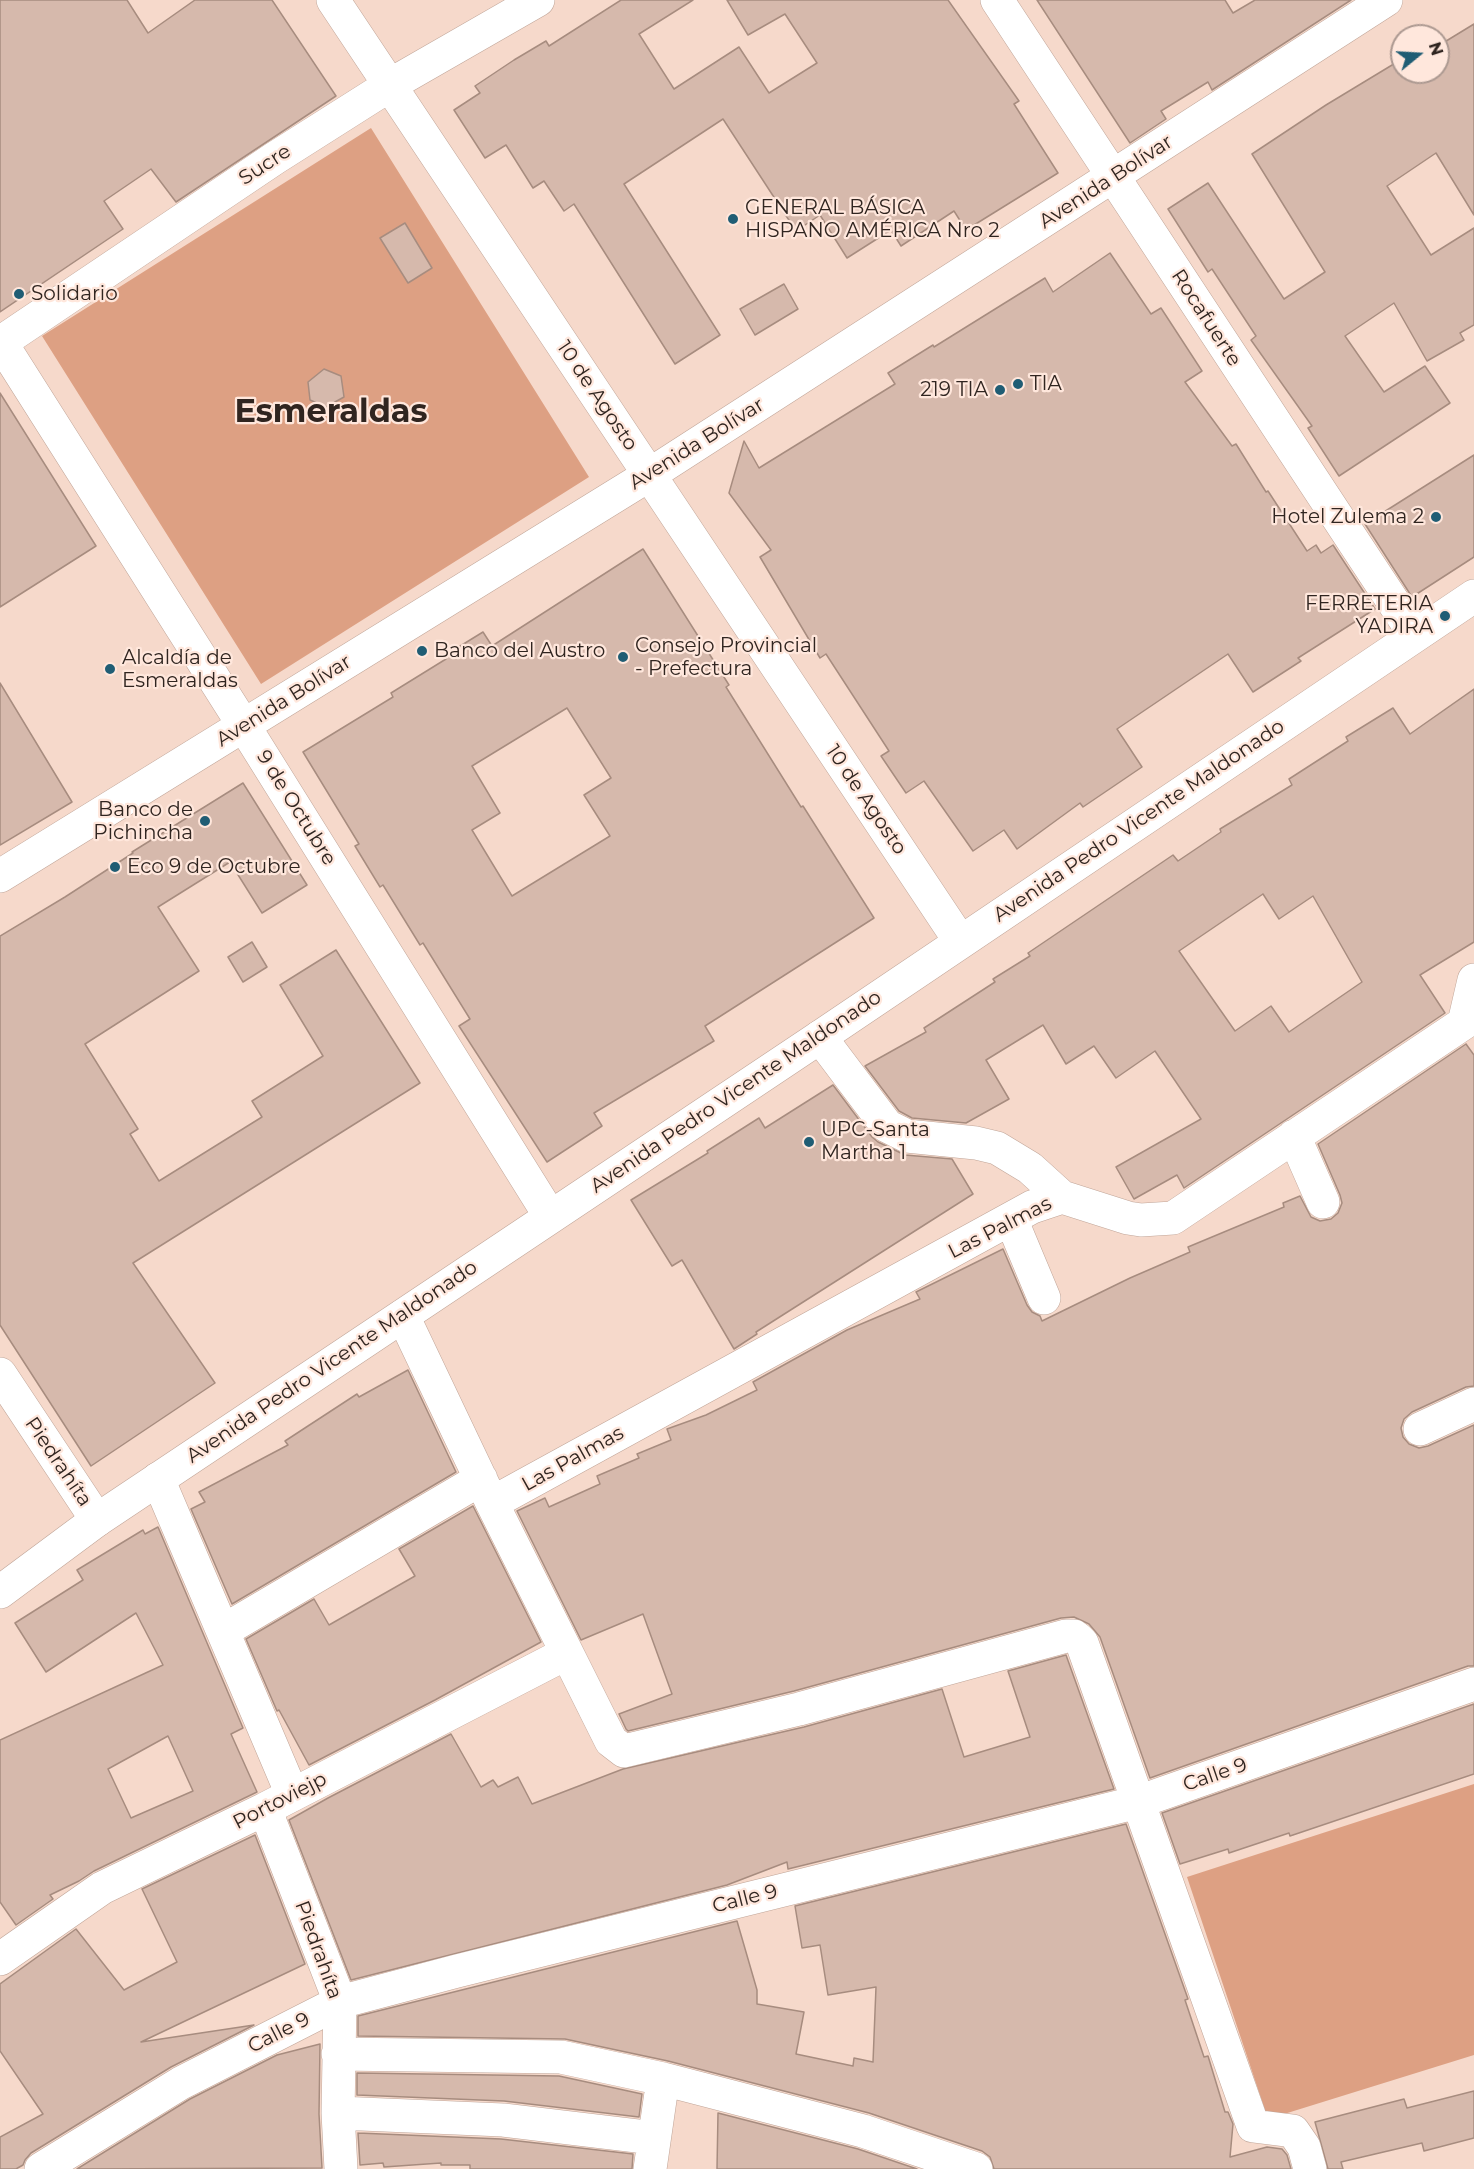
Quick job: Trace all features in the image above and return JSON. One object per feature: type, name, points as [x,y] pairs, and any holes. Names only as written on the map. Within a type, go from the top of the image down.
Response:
[{"type":"street","name":"10 de Agosto","points":[[333,0],[960,941]]},
{"type":"street","name":"Sucre","points":[[0,342],[275,158],[390,85],[538,0]]},
{"type":"street","name":"Rocafuerte","points":[[997,0],[1415,635]]},
{"type":"street","name":"Avenida Bolívar","points":[[0,876],[649,475],[1386,0]]},
{"type":"street","name":"9 de Octubre","points":[[0,342],[244,726],[550,1216]]},
{"type":"street","name":"Avenida Pedro Vicente Maldonado","points":[[0,1592],[97,1520],[1474,596]]},
{"type":"street","name":"Las Palmas","points":[[223,1631],[486,1491],[1032,1207],[1062,1197],[1128,1218],[1141,1220],[1173,1218],[1294,1136],[1469,1029],[1474,980]]},
{"type":"street","points":[[820,1037],[886,1126],[907,1136],[976,1143],[997,1148],[1030,1168],[1062,1197]]},
{"type":"street","points":[[1294,1136],[1323,1202]]},
{"type":"street","points":[[1011,1219],[1044,1298]]},
{"type":"street","points":[[403,1316],[486,1491],[611,1741],[624,1751],[800,1709],[1066,1636],[1074,1636],[1082,1643],[1253,2126],[1293,2131],[1304,2147],[1310,2169]]},
{"type":"street","name":"Piedrahíta","points":[[0,1374],[97,1520]]},
{"type":"street","points":[[1420,1429],[1474,1404]]},
{"type":"street","name":"Piedrahíta","points":[[158,1479],[223,1631],[279,1802],[340,2002],[338,2114],[341,2169]]},
{"type":"street","name":"Portoviejp","points":[[0,1959],[102,1888],[279,1802],[567,1653]]},
{"type":"street","name":"Calle 9","points":[[41,2169],[181,2083],[340,2002],[1138,1802],[1474,1684]]},
{"type":"street","points":[[338,2054],[561,2057],[663,2079],[863,2131],[976,2169]]},
{"type":"street","points":[[338,2114],[503,2120],[652,2154],[663,2079]]},
{"type":"shaded area","points":[[371,128],[589,477],[261,684],[42,336]]},
{"type":"shaded area","points":[[1474,1784],[1474,2055],[1268,2119],[1187,1877]]},
{"type":"building","points":[[0,0],[127,0],[148,33],[195,0],[272,0],[336,96],[176,202],[151,169],[104,201],[123,229],[0,312]]},
{"type":"building","points":[[621,0],[693,0],[639,34],[674,89],[739,47],[769,93],[817,63],[785,14],[748,35],[727,0],[948,0],[1019,101],[1014,104],[1058,173],[966,230],[954,211],[901,246],[891,230],[847,258],[820,215],[796,231],[723,119],[624,184],[720,335],[675,364],[574,204],[564,211],[544,181],[533,188],[506,145],[485,158],[454,110],[480,93],[475,86],[514,60],[546,41],[549,46]]},
{"type":"building","points":[[1037,0],[1225,0],[1233,13],[1255,0],[1351,0],[1212,90],[1208,82],[1161,111],[1166,119],[1130,143]]},
{"type":"building","points":[[1474,24],[1474,215],[1436,153],[1387,186],[1431,255],[1474,228],[1474,325],[1460,333],[1464,340],[1427,361],[1394,303],[1345,336],[1384,392],[1425,366],[1450,403],[1339,476],[1308,428],[1312,426],[1251,340],[1256,336],[1212,269],[1208,272],[1168,209],[1208,183],[1284,299],[1325,272],[1252,154],[1390,66],[1390,84],[1450,84],[1450,39]]},
{"type":"building","points":[[405,223],[432,268],[408,283],[380,238]]},
{"type":"building","points":[[1110,253],[1151,314],[1161,308],[1202,371],[1185,382],[1232,446],[1236,444],[1307,551],[1316,545],[1321,553],[1333,545],[1375,609],[1298,658],[1301,661],[1253,692],[1228,654],[1117,729],[1142,767],[1083,807],[1080,803],[1017,849],[1004,830],[973,851],[924,781],[906,793],[881,756],[889,751],[826,654],[820,658],[760,557],[771,550],[729,493],[744,441],[759,468],[895,384],[888,373],[933,345],[934,347],[1045,278],[1053,292]]},
{"type":"building","points":[[784,284],[798,309],[755,335],[740,309]]},
{"type":"building","points":[[324,369],[341,376],[344,397],[326,407],[310,400],[308,382]]},
{"type":"building","points":[[0,393],[96,546],[0,607]]},
{"type":"building","points":[[1474,455],[1474,557],[1412,597],[1365,524]]},
{"type":"building","points":[[643,549],[729,685],[726,687],[801,807],[803,806],[874,918],[705,1026],[714,1041],[594,1113],[602,1126],[547,1162],[459,1026],[470,1019],[423,943],[420,945],[383,885],[380,887],[355,846],[359,844],[303,752],[393,697],[391,693],[446,659],[444,656],[483,632],[492,646]],"holes":[[[567,708],[611,778],[584,795],[610,836],[512,896],[472,830],[500,813],[472,766]]]},
{"type":"building","points":[[0,683],[72,802],[0,845]]},
{"type":"building","points":[[1474,689],[1474,942],[1420,975],[1445,1013],[1184,1188],[1177,1175],[1134,1199],[1116,1167],[1201,1119],[1155,1051],[1116,1078],[1094,1046],[1066,1064],[1043,1025],[986,1060],[1009,1099],[966,1123],[912,1118],[899,1111],[865,1066],[926,1032],[924,1028],[995,982],[993,979],[1030,956],[1028,953],[1173,855],[1178,861],[1221,832],[1220,829],[1292,785],[1289,779],[1348,741],[1346,737],[1393,708],[1410,734]],"holes":[[[1263,894],[1279,919],[1313,896],[1362,982],[1289,1032],[1271,1006],[1235,1031],[1179,951]]]},
{"type":"building","points":[[243,783],[307,885],[262,913],[230,862],[158,907],[199,971],[85,1044],[138,1129],[130,1134],[159,1181],[262,1117],[252,1101],[323,1056],[280,985],[336,950],[420,1083],[133,1263],[215,1383],[91,1466],[0,1325],[0,936]]},
{"type":"building","points":[[252,942],[267,967],[243,982],[228,957]]},
{"type":"building","points":[[1466,1044],[1474,1055],[1474,1386],[1466,1387],[1412,1412],[1404,1419],[1401,1428],[1403,1437],[1409,1444],[1419,1448],[1474,1425],[1474,1666],[1468,1666],[1150,1778],[1100,1637],[1089,1624],[1074,1617],[1061,1618],[794,1691],[628,1731],[626,1729],[619,1714],[672,1694],[643,1614],[581,1640],[517,1511],[545,1498],[549,1507],[600,1484],[597,1476],[639,1458],[637,1454],[671,1440],[667,1429],[706,1415],[757,1390],[753,1382],[847,1330],[920,1299],[916,1292],[1003,1249],[1027,1305],[1032,1312],[1040,1316],[1042,1321],[1190,1252],[1188,1247],[1284,1207],[1283,1203],[1300,1196],[1311,1217],[1320,1221],[1331,1219],[1338,1213],[1342,1203],[1318,1144]]},
{"type":"building","points":[[833,1085],[878,1142],[905,1155],[952,1159],[973,1194],[756,1332],[757,1334],[734,1349],[682,1260],[672,1266],[631,1200],[708,1153],[707,1151],[759,1118],[765,1128]]},
{"type":"building","points":[[408,1370],[456,1472],[232,1604],[191,1509],[205,1502],[199,1492],[288,1445],[285,1441],[357,1394],[359,1397]]},
{"type":"building","points":[[473,1506],[541,1642],[309,1765],[279,1710],[277,1711],[246,1639],[314,1599],[329,1625],[415,1576],[399,1549]]},
{"type":"building","points":[[158,1527],[243,1728],[231,1734],[257,1792],[94,1871],[50,1895],[53,1899],[16,1925],[0,1902],[0,1740],[163,1665],[136,1613],[46,1672],[15,1623],[83,1580],[77,1570],[143,1530],[145,1534]],"holes":[[[168,1736],[193,1791],[131,1818],[108,1769]]]},
{"type":"building","points":[[1066,1655],[1114,1789],[788,1869],[787,1862],[727,1885],[351,1980],[289,1820],[451,1734],[481,1787],[493,1780],[498,1787],[518,1777],[532,1804],[623,1769],[804,1727],[942,1689],[964,1757],[1030,1737],[1008,1671]]},
{"type":"building","points":[[1474,1704],[1474,1774],[1290,1836],[1289,1833],[1229,1853],[1228,1849],[1180,1864],[1162,1813]]},
{"type":"building","points":[[1126,1824],[1188,1999],[1185,2000],[1204,2057],[1208,2056],[1225,2112],[1228,2112],[1233,2124],[1230,2157],[1267,2147],[1282,2149],[1287,2155],[1291,2169],[994,2169],[990,2157],[982,2151],[869,2113],[668,2061],[565,2039],[358,2036],[358,2016],[737,1921],[757,1990],[757,2004],[804,2012],[796,2054],[853,2066],[854,2058],[873,2062],[876,1987],[828,1995],[820,1945],[802,1948],[795,1906]]},
{"type":"building","points":[[255,1835],[305,1964],[141,2042],[254,2025],[171,2067],[31,2153],[23,2165],[16,2169],[0,2169],[0,2137],[43,2114],[0,2051],[0,1984],[76,1929],[124,1990],[177,1962],[142,1889]]},
{"type":"building","points":[[320,2044],[319,2114],[322,2168],[77,2169],[190,2099],[277,2055]]},
{"type":"building","points":[[357,2073],[559,2076],[642,2094],[639,2117],[504,2101],[357,2095]]},
{"type":"building","points":[[1474,2091],[1474,2138],[1424,2151],[1422,2143],[1341,2162],[1343,2169],[1328,2169],[1315,2122],[1404,2099],[1407,2108]]},
{"type":"building","points":[[718,2113],[858,2149],[917,2169],[717,2169]]},
{"type":"building","points":[[358,2133],[501,2139],[633,2154],[632,2169],[470,2169],[470,2165],[441,2165],[441,2163],[384,2167],[383,2163],[360,2165]]},
{"type":"place","name":"GENERAL BÁSICA HISPANO AMÉRICA Nro 2","points":[[733,219]]},
{"type":"place","name":"Solidario","points":[[19,294]]},
{"type":"place","name":"TIA","points":[[1018,384]]},
{"type":"place","name":"219 TIA","points":[[1000,390]]},
{"type":"place","name":"Hotel Zulema 2","points":[[1436,517]]},
{"type":"place","name":"FERRETERIA YADIRA","points":[[1445,616]]},
{"type":"place","name":"Banco del Austro","points":[[422,651]]},
{"type":"place","name":"Consejo Provincial - Prefectura","points":[[623,657]]},
{"type":"place","name":"Alcaldía de Esmeraldas","points":[[110,669]]},
{"type":"place","name":"Banco de Pichincha","points":[[205,821]]},
{"type":"place","name":"Eco 9 de Octubre","points":[[115,867]]},
{"type":"place","name":"UPC-Santa Martha 1","points":[[809,1142]]},
{"type":"district","name":"Esmeraldas","points":[[331,413]]}]
